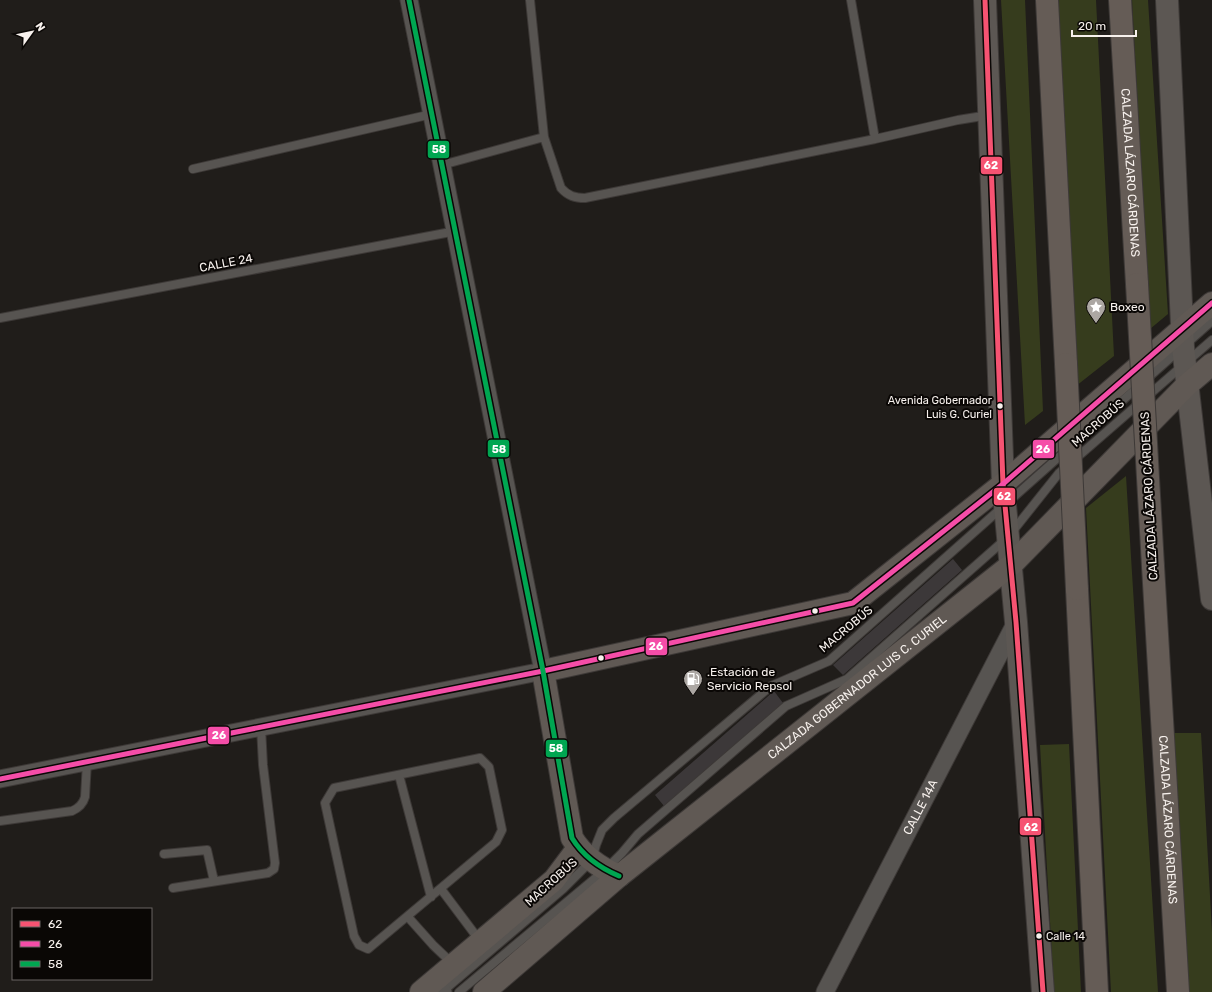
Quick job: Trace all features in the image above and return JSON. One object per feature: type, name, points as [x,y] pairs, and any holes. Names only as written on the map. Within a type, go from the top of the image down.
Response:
[{"type":"highway","points":[[1047,0],[1097,992]]},
{"type":"highway","name":"CALZADA LÁZARO CÁRDENAS","points":[[1120,0],[1178,992]]},
{"type":"main road","points":[[985,0],[1003,484],[1016,622],[1043,992]]},
{"type":"main road","points":[[1167,0],[1183,346],[1211,576],[1212,599]]},
{"type":"main road","points":[[599,864],[572,838],[543,671],[853,603],[1003,484],[1183,346],[1212,303]]},
{"type":"main road","name":"CALZADA GOBERNADOR LUIS C. CURIEL","points":[[484,992],[599,864],[1011,565],[1187,385],[1212,364]]},
{"type":"main road","name":"CALZADA GOBERNADOR LUIS C. CURIEL","points":[[435,991],[453,964],[554,880],[599,864]]},
{"type":"street","points":[[0,779],[543,671],[409,0]]},
{"type":"street","name":"CALLE 14A","points":[[826,992],[1016,622]]},
{"type":"lane","points":[[530,0],[544,137],[561,188],[567,194],[576,198],[585,198],[875,139],[958,120],[990,115]]},
{"type":"lane","points":[[851,0],[875,139]]},
{"type":"lane","points":[[193,170],[432,114]]},
{"type":"lane","points":[[442,165],[544,137]]},
{"type":"lane","name":"CALLE 24","points":[[0,318],[456,231]]},
{"type":"lane","name":"MACROBÚS","points":[[599,864],[596,845],[602,830],[614,818],[771,686],[829,661],[1005,506],[1183,346],[1212,322]]},
{"type":"lane","name":"MACROBÚS","points":[[435,991],[563,889],[599,864],[622,853],[638,834],[786,706],[847,679],[1008,537],[1059,473],[1183,346],[1212,340]]},
{"type":"lane","points":[[174,888],[268,873],[274,869],[275,866],[263,766],[261,727]]},
{"type":"lane","points":[[480,758],[489,766],[502,830],[496,842],[441,889],[368,949],[359,945],[354,936],[325,803],[334,788],[480,758]]},
{"type":"lane","points":[[0,821],[72,811],[77,809],[84,802],[87,762]]},
{"type":"lane","points":[[399,775],[431,897]]},
{"type":"lane","points":[[164,854],[207,850],[214,881]]},
{"type":"lane","name":"MACROBÚS","points":[[459,992],[599,864]]},
{"type":"lane","points":[[441,889],[480,941]]},
{"type":"lane","points":[[408,917],[433,945],[453,964]]},
{"type":"green space","points":[[1001,0],[1025,0],[1043,411],[1025,425]]},
{"type":"green space","points":[[1056,0],[1096,0],[1114,356],[1076,386]]},
{"type":"green space","points":[[1132,0],[1148,0],[1168,314],[1150,329]]},
{"type":"green space","points":[[1126,476],[1158,992],[1111,992],[1086,508]]},
{"type":"green space","points":[[1174,733],[1201,733],[1212,932],[1212,992],[1189,992]]},
{"type":"green space","points":[[1069,744],[1081,992],[1054,992],[1040,745]]},
{"type":"building","points":[[953,559],[962,570],[843,675],[833,665]]},
{"type":"building","points":[[774,691],[783,703],[664,806],[655,795]]},
{"type":"transit line","name":"58","points":[[409,0],[543,671],[572,838],[592,861],[619,876]]},
{"type":"transit line","name":"62","points":[[985,0],[1003,484],[1016,622],[1043,992]]},
{"type":"transit line","name":"26","points":[[0,779],[543,671],[853,603],[1003,484],[1212,303]]},
{"type":"place","name":"Boxeo","points":[[1096,324]]},
{"type":"place","name":"Avenida Gobernador Luis G. Curiel","points":[[1000,406]]},
{"type":"place","name":".Estación de Servicio Repsol","points":[[693,696]]},
{"type":"place","name":"Calle 14","points":[[1039,936]]}]
